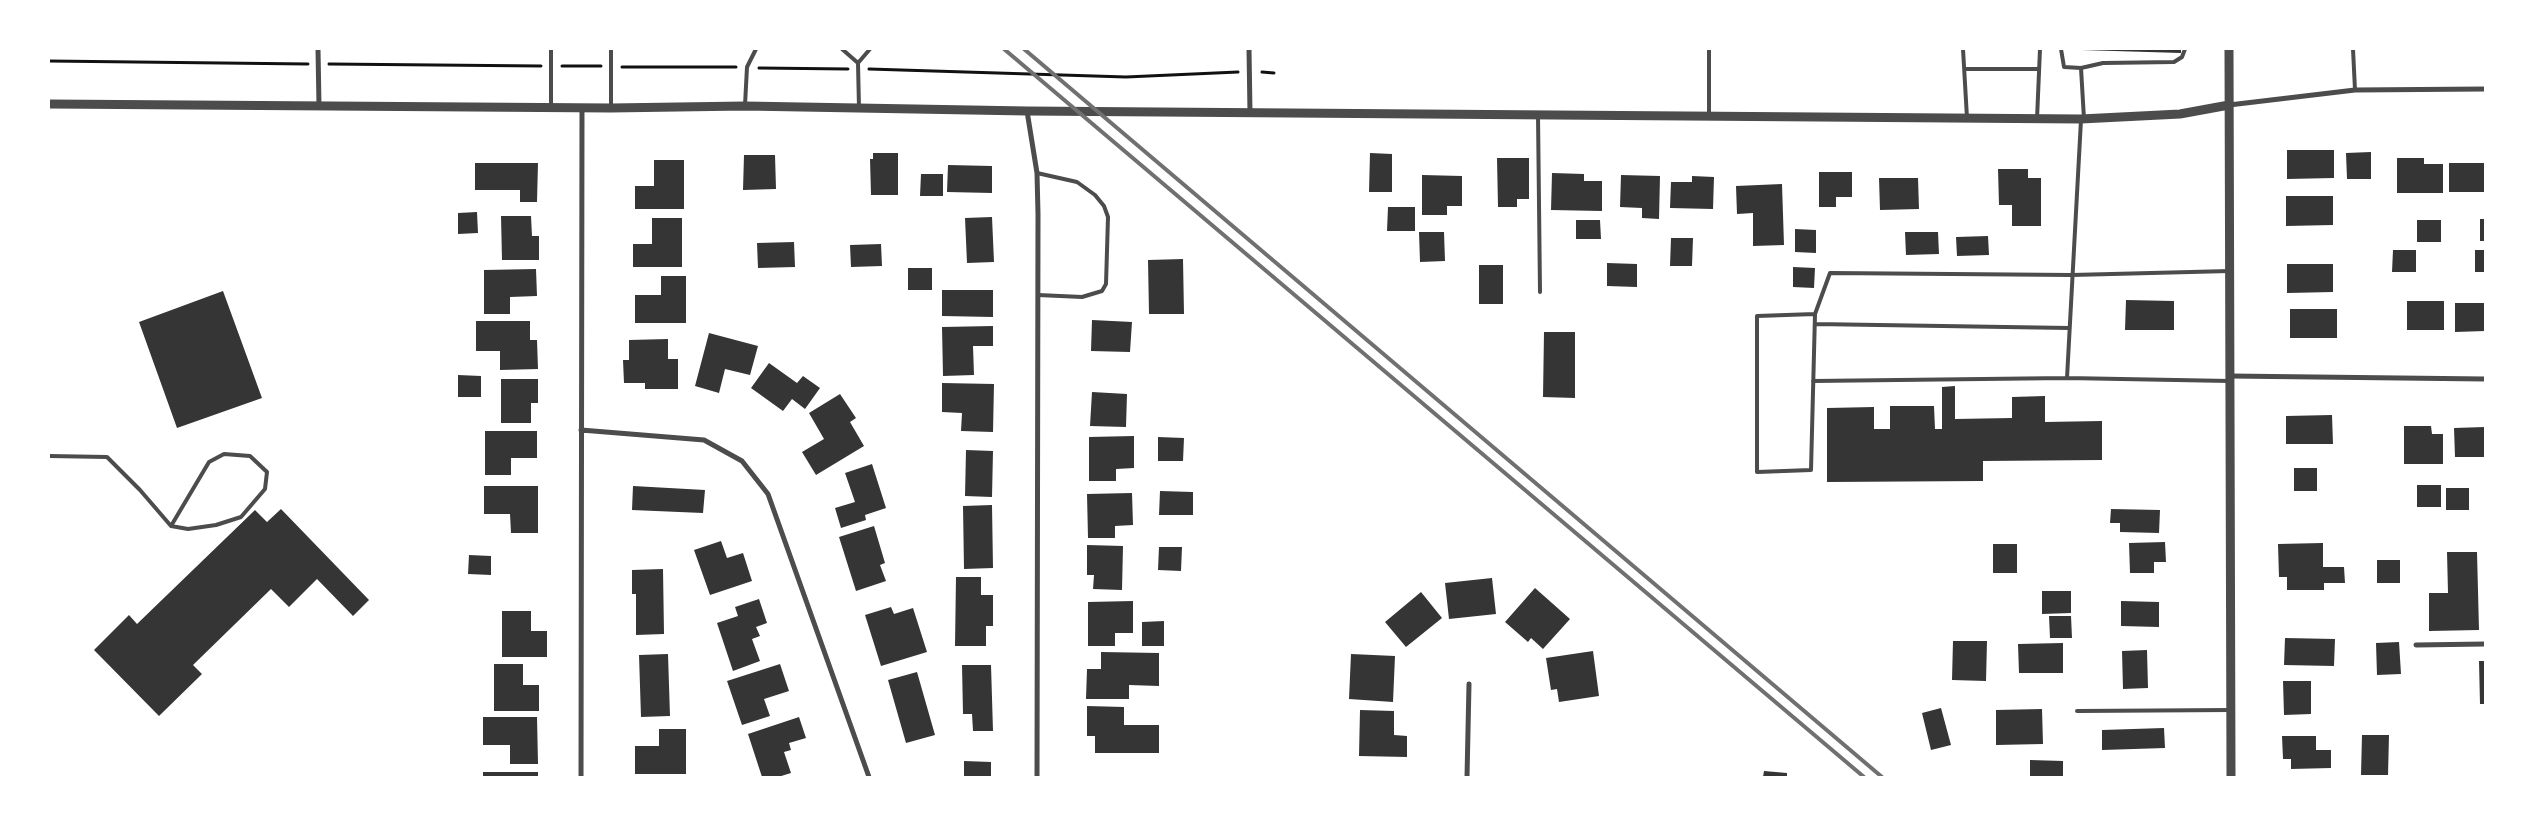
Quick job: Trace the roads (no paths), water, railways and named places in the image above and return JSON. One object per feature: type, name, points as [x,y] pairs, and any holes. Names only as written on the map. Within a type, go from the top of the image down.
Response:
[{"type":"street","points":[[318,49],[319,106]]},
{"type":"street","points":[[1249,49],[1250,113]]},
{"type":"street","points":[[2229,49],[2231,777]]},
{"type":"street","points":[[49,104],[551,108],[745,106],[1027,111],[2082,119],[2180,114],[2229,105],[2356,90],[2485,89]]},
{"type":"street","points":[[581,777],[582,108]]},
{"type":"street","points":[[1027,111],[1037,173],[1037,777]]},
{"type":"street","points":[[2230,379],[2485,379]]},
{"type":"street","points":[[581,430],[704,440],[742,461],[768,494],[868,777]]},
{"type":"street","points":[[2416,645],[2485,644]]},
{"type":"street","points":[[1467,777],[1469,684]]},
{"type":"lane","points":[[551,49],[551,108]]},
{"type":"lane","points":[[611,49],[611,108]]},
{"type":"lane","points":[[745,106],[747,68],[756,49]]},
{"type":"lane","points":[[842,49],[858,62],[860,69],[859,108]]},
{"type":"lane","points":[[858,62],[870,49]]},
{"type":"lane","points":[[1709,49],[1709,116]]},
{"type":"lane","points":[[1963,49],[1967,118]]},
{"type":"lane","points":[[2037,118],[2040,49]]},
{"type":"lane","points":[[2061,49],[2064,67],[2081,68],[2102,62],[2174,62],[2182,57],[2185,49]]},
{"type":"lane","points":[[2353,49],[2356,90]]},
{"type":"lane","points":[[2067,378],[2082,119],[2081,68]]},
{"type":"lane","points":[[1965,70],[2039,70]]},
{"type":"lane","points":[[1538,115],[1540,292]]},
{"type":"lane","points":[[1037,173],[1077,182],[1095,195],[1104,206],[1108,217],[1106,284],[1102,291],[1082,297],[1038,295]]},
{"type":"lane","points":[[1815,314],[1757,316],[1757,472],[1811,470],[1815,314],[1830,273],[2072,275],[2230,271]]},
{"type":"lane","points":[[1815,324],[2069,328]]},
{"type":"lane","points":[[1813,381],[2067,378],[2230,379]]},
{"type":"lane","points":[[49,456],[107,457],[171,526],[188,529],[216,525],[241,517],[265,489],[267,472],[250,456],[224,454],[210,462],[171,526]]},
{"type":"lane","points":[[2078,711],[2231,710]]},
{"type":"railway","points":[[1004,49],[1864,777]]},
{"type":"railway","points":[[1024,49],[1882,777]]}]
